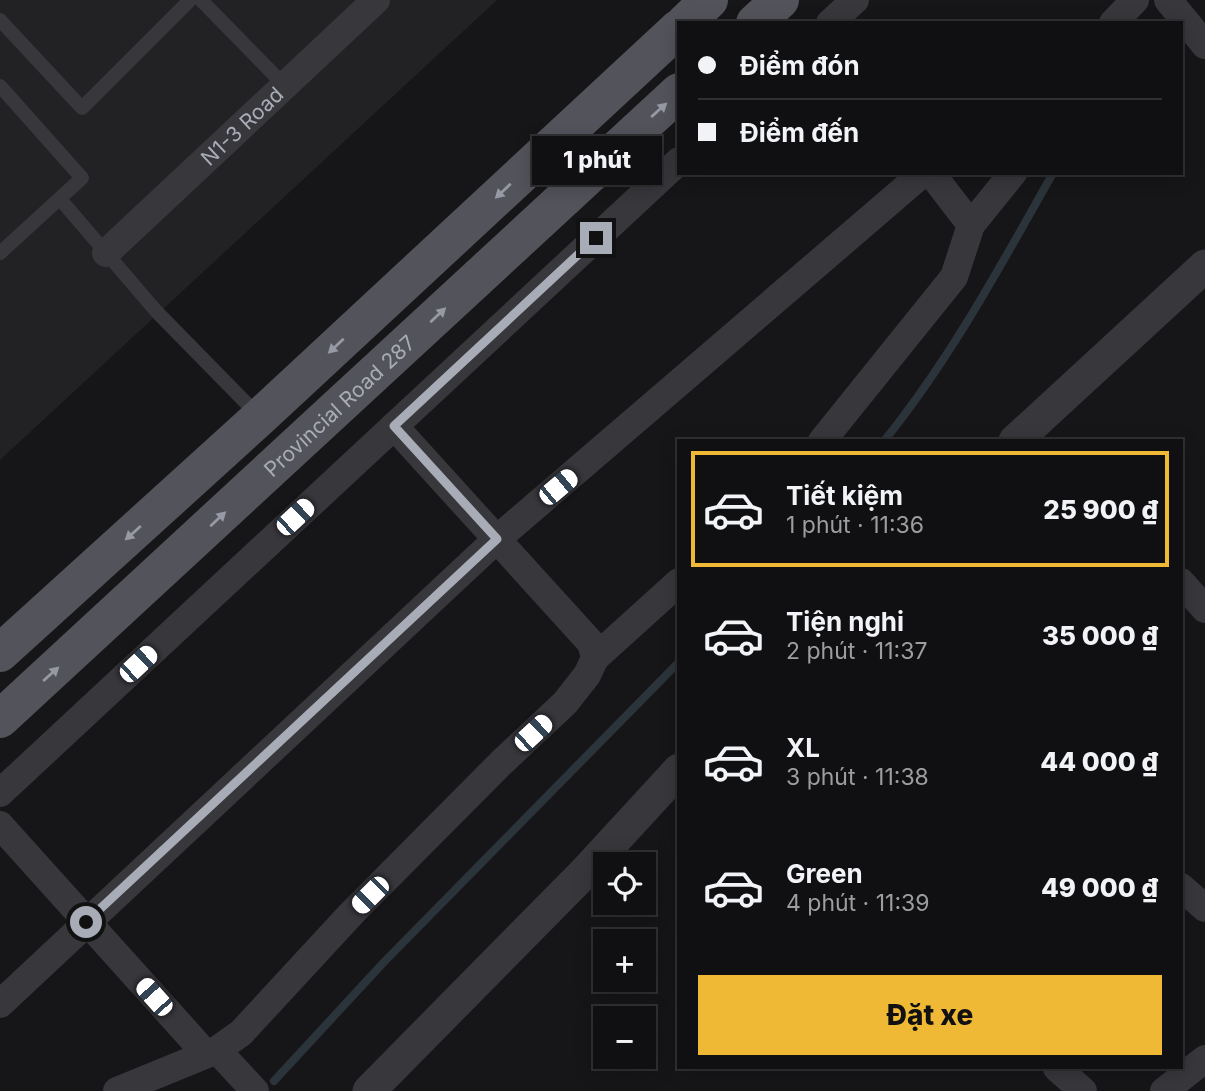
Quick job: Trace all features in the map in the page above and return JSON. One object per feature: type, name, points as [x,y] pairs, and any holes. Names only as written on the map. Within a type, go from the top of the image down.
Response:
[{"type":"main road","points":[[687,21],[709,0]]},
{"type":"main road","points":[[757,21],[780,0]]},
{"type":"main road","points":[[0,653],[260,417],[677,30]]},
{"type":"main road","name":"Provincial Road 287","points":[[0,719],[677,94]]},
{"type":"street","name":"N1-3 Road","points":[[106,253],[376,0]]},
{"type":"street","points":[[832,21],[855,0]]},
{"type":"street","points":[[1115,21],[1136,0]]},
{"type":"street","points":[[1168,0],[1205,45]]},
{"type":"street","points":[[0,793],[677,163]]},
{"type":"street","points":[[0,1004],[497,539],[921,175]]},
{"type":"street","points":[[933,175],[971,225]]},
{"type":"street","points":[[824,439],[954,277],[971,225],[1011,175]]},
{"type":"street","points":[[1033,435],[1205,266]]},
{"type":"street","points":[[394,426],[591,643],[595,658]]},
{"type":"street","points":[[117,1091],[211,1052],[241,1033],[351,914],[565,703],[587,675],[595,658],[677,584]]},
{"type":"street","points":[[1183,584],[1205,609]]},
{"type":"street","points":[[369,1091],[587,870],[677,772]]},
{"type":"street","points":[[0,825],[86,922],[211,1052],[255,1091]]},
{"type":"street","points":[[1183,889],[1205,908]]},
{"type":"street","points":[[1164,1091],[1205,1059]]},
{"type":"street","points":[[1058,1069],[1083,1091]]},
{"type":"lane","points":[[0,20],[82,108],[190,0]]},
{"type":"lane","points":[[201,0],[285,86]]},
{"type":"lane","points":[[0,86],[82,178],[0,253]]},
{"type":"lane","points":[[60,199],[156,311],[260,417]]},
{"type":"shaded area","points":[[0,0],[497,0],[0,460]]},
{"type":"waterway","points":[[886,439],[953,344],[1052,175]]},
{"type":"waterway","points":[[274,1081],[384,962],[677,664]]},
{"type":"route","points":[[86,922],[497,539],[394,426],[596,238]]}]
